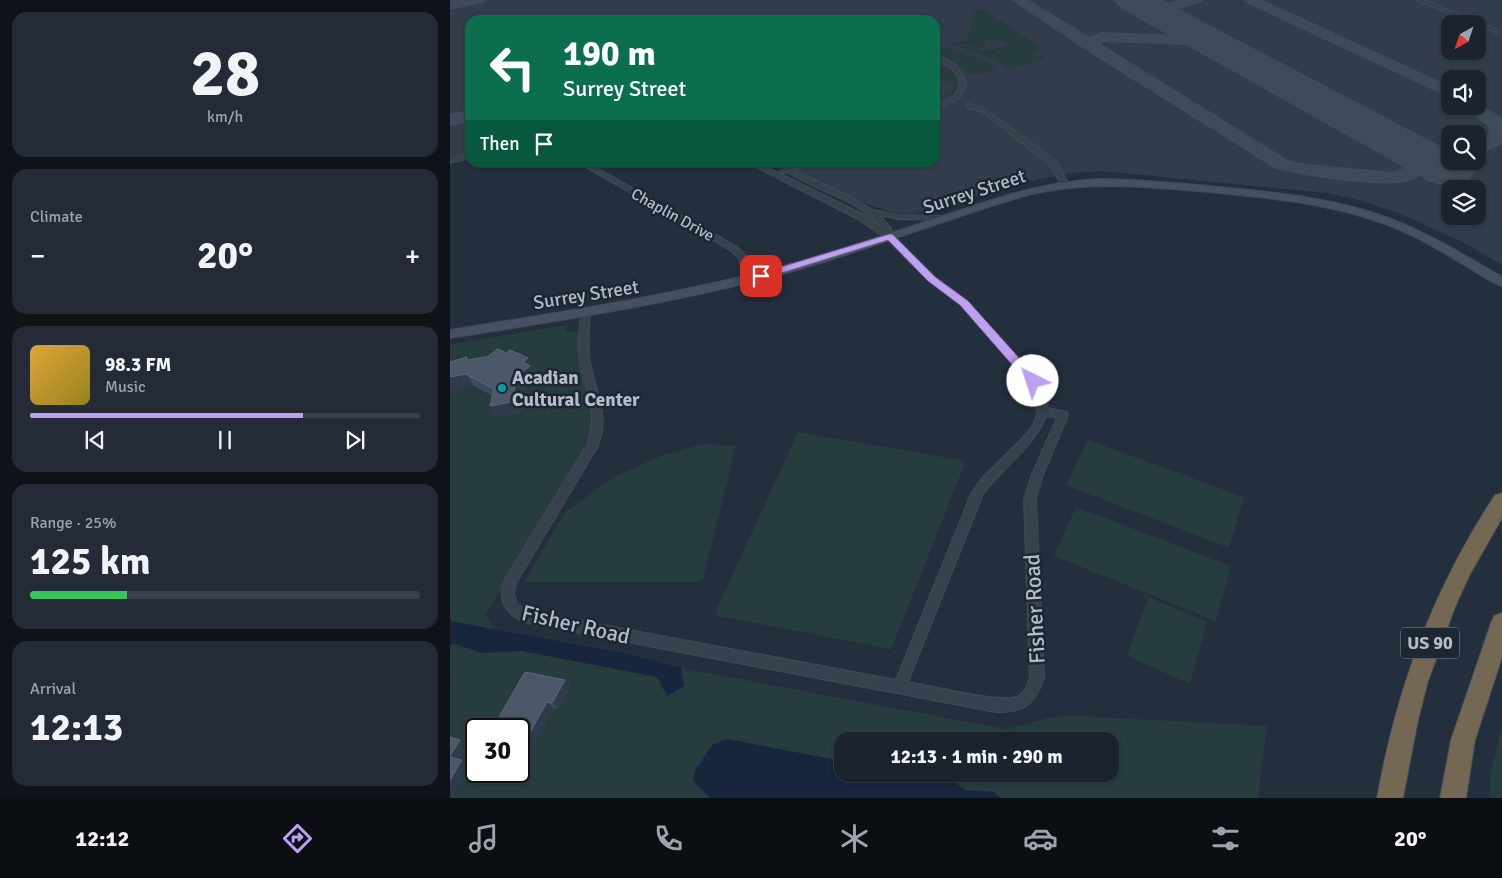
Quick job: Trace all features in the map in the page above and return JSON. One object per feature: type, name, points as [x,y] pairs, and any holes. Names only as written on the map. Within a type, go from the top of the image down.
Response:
[{"type":"highway","name":"US 90","points":[[1390,798],[1400,744],[1412,698],[1440,616],[1484,528],[1502,501]]},
{"type":"highway","points":[[1453,798],[1463,740],[1502,623]]},
{"type":"street","points":[[1419,0],[1502,33]]},
{"type":"street","points":[[940,59],[959,71],[963,86],[958,96],[940,107]]},
{"type":"street","points":[[969,106],[980,108],[1052,162],[1065,184]]},
{"type":"street","points":[[450,161],[465,157]]},
{"type":"street","name":"Chaplin Drive","points":[[593,167],[733,248],[742,256],[749,279]]},
{"type":"street","points":[[758,167],[861,217],[890,237],[932,279],[964,303],[1033,381],[1041,396],[1042,411],[1039,424],[1033,434],[993,472],[978,492],[900,686]]},
{"type":"street","points":[[766,171],[790,170],[797,167]]},
{"type":"street","points":[[790,170],[800,177],[870,210],[898,217],[946,218]]},
{"type":"street","name":"Surrey Street","points":[[450,334],[672,297],[749,279],[890,237],[1016,194],[1065,184],[1103,181],[1140,182],[1254,193],[1327,204],[1377,218],[1413,232],[1450,251],[1502,282]]},
{"type":"street","points":[[870,210],[886,225],[890,237]]},
{"type":"street","name":"Fisher Road","points":[[586,312],[582,340],[586,370],[600,415],[592,446],[510,582],[507,596],[510,608],[520,615],[528,617],[1006,706],[1022,702],[1034,690],[1037,678],[1030,499],[1033,481],[1054,442],[1063,414],[1042,411]]},
{"type":"shaded area","points":[[450,0],[1502,0],[1502,265],[1466,244],[1406,216],[1363,201],[1327,193],[1101,171],[1071,173],[1034,180],[911,214],[890,212],[857,200],[785,167],[940,167],[940,15],[465,15],[465,156],[450,159]]},
{"type":"shaded area","points":[[450,621],[623,653],[681,668],[684,686],[667,696],[657,677],[522,651],[482,653],[455,644],[450,645]]},
{"type":"shaded area","points":[[727,739],[834,759],[834,782],[954,782],[965,790],[994,792],[1000,798],[710,798],[693,781],[695,771],[712,745]]},
{"type":"green space","points":[[983,9],[1041,49],[1033,54],[1047,58],[1012,68],[1004,67],[997,60],[952,45],[987,50],[1006,45],[1000,40],[987,40],[983,45],[984,48],[946,42],[966,41],[975,11]]},
{"type":"green space","points":[[945,47],[991,63],[995,65],[995,68],[987,73],[969,74],[956,62],[940,55],[940,48]]},
{"type":"green space","points":[[940,67],[956,73],[958,85],[953,94],[940,105],[940,97],[954,89],[955,87],[952,85],[954,83],[940,78]]},
{"type":"green space","points":[[567,325],[566,333],[581,330],[580,364],[591,396],[594,419],[587,446],[511,575],[485,614],[494,629],[578,661],[681,668],[1006,729],[1060,715],[1267,726],[1258,798],[450,798],[450,345]]},
{"type":"green space","points":[[798,432],[966,461],[891,649],[718,616],[716,611]]},
{"type":"green space","points":[[1088,440],[1244,497],[1229,548],[1066,485]]},
{"type":"green space","points":[[704,444],[736,446],[703,579],[696,582],[524,582],[566,511],[618,475],[663,455]]},
{"type":"green space","points":[[1076,507],[1231,566],[1216,621],[1054,556]]},
{"type":"green space","points":[[1148,597],[1207,622],[1190,684],[1127,656]]},
{"type":"green space","points":[[1502,730],[1502,798],[1489,798],[1491,770]]},
{"type":"building","points":[[498,349],[506,353],[510,350],[528,358],[523,362],[530,366],[517,375],[512,402],[490,406],[494,389],[466,374],[450,377],[450,362],[467,357],[466,360],[487,357]]},
{"type":"building","points":[[525,672],[565,680],[552,703],[547,702],[530,733],[530,718],[498,718]]},
{"type":"building","points":[[450,737],[460,740],[450,756]]},
{"type":"building","points":[[450,757],[462,760],[450,780]]},
{"type":"taxiway","points":[[450,5],[478,0]]},
{"type":"taxiway","points":[[1019,0],[1093,46]]},
{"type":"taxiway","points":[[1153,11],[1195,0]]},
{"type":"taxiway","points":[[1251,0],[1441,89]]},
{"type":"taxiway","points":[[1093,46],[1093,43],[1100,37],[1188,40],[1222,48]]},
{"type":"taxiway","points":[[1093,46],[1281,164],[1298,169],[1392,178],[1404,176],[1412,172],[1417,153],[1441,155]]},
{"type":"taxiway","points":[[1485,115],[1496,123],[1499,134],[1492,142],[1486,145]]},
{"type":"taxiway","points":[[450,120],[465,117]]},
{"type":"runway","points":[[1133,0],[1449,171]]},
{"type":"place","name":"Acadian Cultural Center","points":[[502,388]]},
{"type":"route","points":[[761,276],[890,237],[932,279],[964,303],[1033,381]]}]
